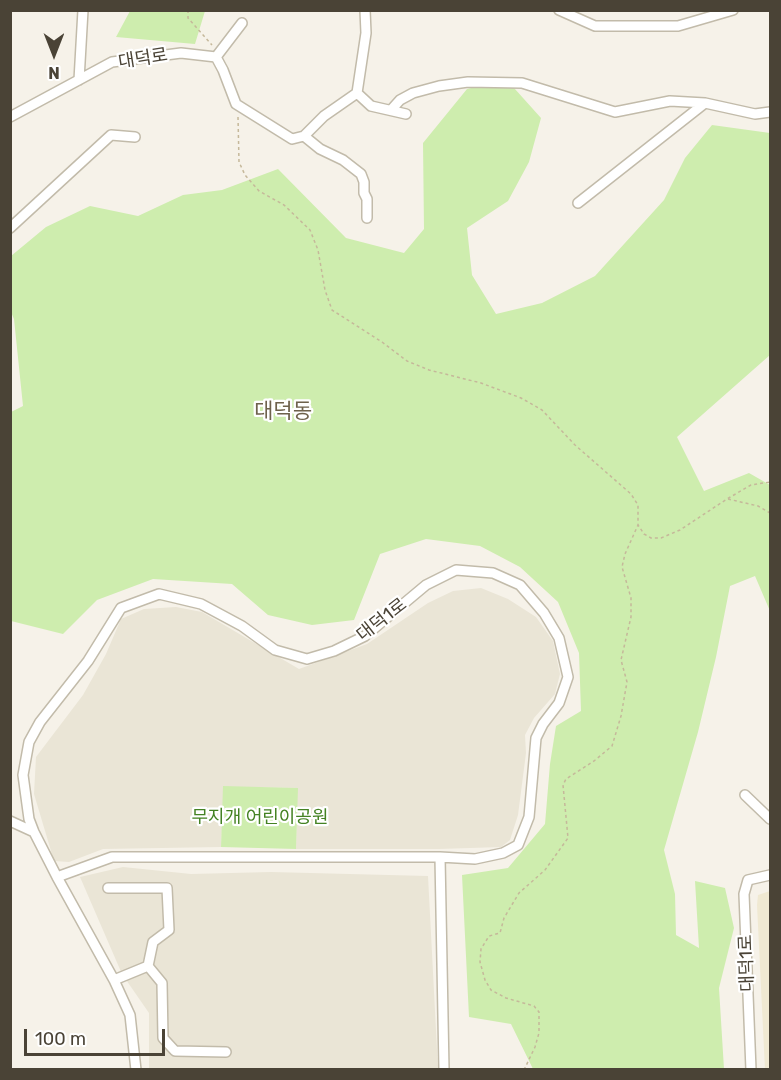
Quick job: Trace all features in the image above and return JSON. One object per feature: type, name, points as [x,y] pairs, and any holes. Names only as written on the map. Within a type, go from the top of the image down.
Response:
[{"type":"street","points":[[79,80],[83,10]]},
{"type":"street","points":[[242,22],[217,55],[236,104],[292,139],[304,136],[324,116],[357,93],[366,33],[365,10]]},
{"type":"street","points":[[559,10],[595,26],[678,26],[733,10]]},
{"type":"street","name":"대덕로","points":[[10,117],[112,62],[181,52],[217,55]]},
{"type":"street","points":[[392,110],[400,100],[413,93],[468,82],[522,83],[615,112],[670,101],[705,103],[755,114],[771,112]]},
{"type":"street","points":[[357,93],[371,106],[406,114]]},
{"type":"street","points":[[579,203],[705,103]]},
{"type":"street","points":[[10,228],[111,135],[135,137]]},
{"type":"street","points":[[304,136],[320,150],[343,160],[361,174],[367,199],[367,218]]},
{"type":"street","name":"대덕1로","points":[[136,1070],[130,1015],[114,980],[34,832],[29,819],[23,775],[29,742],[40,722],[88,661],[121,608],[159,594],[201,604],[242,626],[275,650],[307,659],[334,651],[365,636],[426,585],[456,570],[493,573],[520,585],[544,614],[559,638],[568,677],[559,703],[543,724],[536,738],[528,818],[518,845],[503,853],[475,859],[440,857]]},
{"type":"street","points":[[745,795],[771,819]]},
{"type":"street","points":[[10,820],[34,832]]},
{"type":"street","points":[[57,877],[112,857],[440,857],[444,1070]]},
{"type":"street","name":"대덕1로","points":[[751,1070],[744,894],[748,880],[771,875]]},
{"type":"street","points":[[108,888],[167,888],[169,930],[153,942],[148,966]]},
{"type":"street","points":[[114,980],[148,966]]},
{"type":"street","points":[[148,966],[162,983],[163,1038],[175,1051],[226,1052]]},
{"type":"path","points":[[188,10],[188,18],[217,55]]},
{"type":"path","points":[[236,104],[239,126],[238,162],[245,175],[259,191],[284,206],[310,230],[318,250],[332,310],[382,342],[406,361],[429,370],[481,383],[521,398],[542,410],[575,445],[631,494],[638,505],[638,525],[625,554],[622,567],[631,598],[631,617],[621,660],[627,682],[621,716],[612,746],[594,762],[566,778],[563,785],[568,838],[545,870],[519,893],[504,918],[500,933],[489,936],[481,949],[483,970],[491,990],[506,998],[534,1006],[539,1012],[539,1033],[524,1070]]},
{"type":"path","points":[[638,525],[651,538],[661,538],[680,530],[751,485],[771,482]]},
{"type":"path","points":[[727,499],[758,506],[771,513]]},
{"type":"shaded area","points":[[481,588],[508,599],[536,617],[553,641],[560,674],[555,694],[534,718],[525,735],[526,753],[518,815],[510,840],[501,847],[296,849],[297,788],[224,787],[221,847],[103,849],[69,862],[54,861],[34,794],[36,757],[83,695],[106,654],[121,619],[144,609],[176,607],[202,612],[299,669],[367,644],[428,603],[453,591]]},
{"type":"shaded area","points":[[123,867],[191,874],[271,872],[428,876],[438,1069],[149,1069],[149,1013],[122,974],[80,877]]},
{"type":"shaded area","points":[[770,891],[770,1069],[765,1070],[757,905],[758,895]]},
{"type":"green space","points":[[130,11],[205,11],[195,44],[116,37]]},
{"type":"green space","points":[[506,79],[541,118],[529,162],[508,201],[467,228],[472,275],[496,314],[542,303],[595,276],[664,200],[685,158],[712,125],[770,133],[770,355],[677,437],[704,491],[749,473],[770,485],[770,611],[755,576],[730,586],[698,732],[664,850],[675,894],[676,935],[699,948],[695,881],[725,888],[734,928],[719,988],[724,1069],[533,1069],[511,1024],[469,1017],[462,875],[508,868],[545,824],[556,726],[581,711],[579,653],[558,602],[520,567],[480,546],[426,539],[380,554],[354,620],[312,625],[268,615],[232,584],[153,579],[97,600],[63,634],[11,621],[11,412],[23,406],[14,319],[11,312],[11,256],[46,227],[90,206],[138,216],[183,195],[222,190],[278,169],[346,238],[404,253],[424,229],[423,143],[467,89]]},
{"type":"green space","name":"무지개 어린이공원","points":[[223,786],[298,788],[296,849],[221,847]]},
{"type":"district","name":"대덕동","points":[[283,412]]}]
